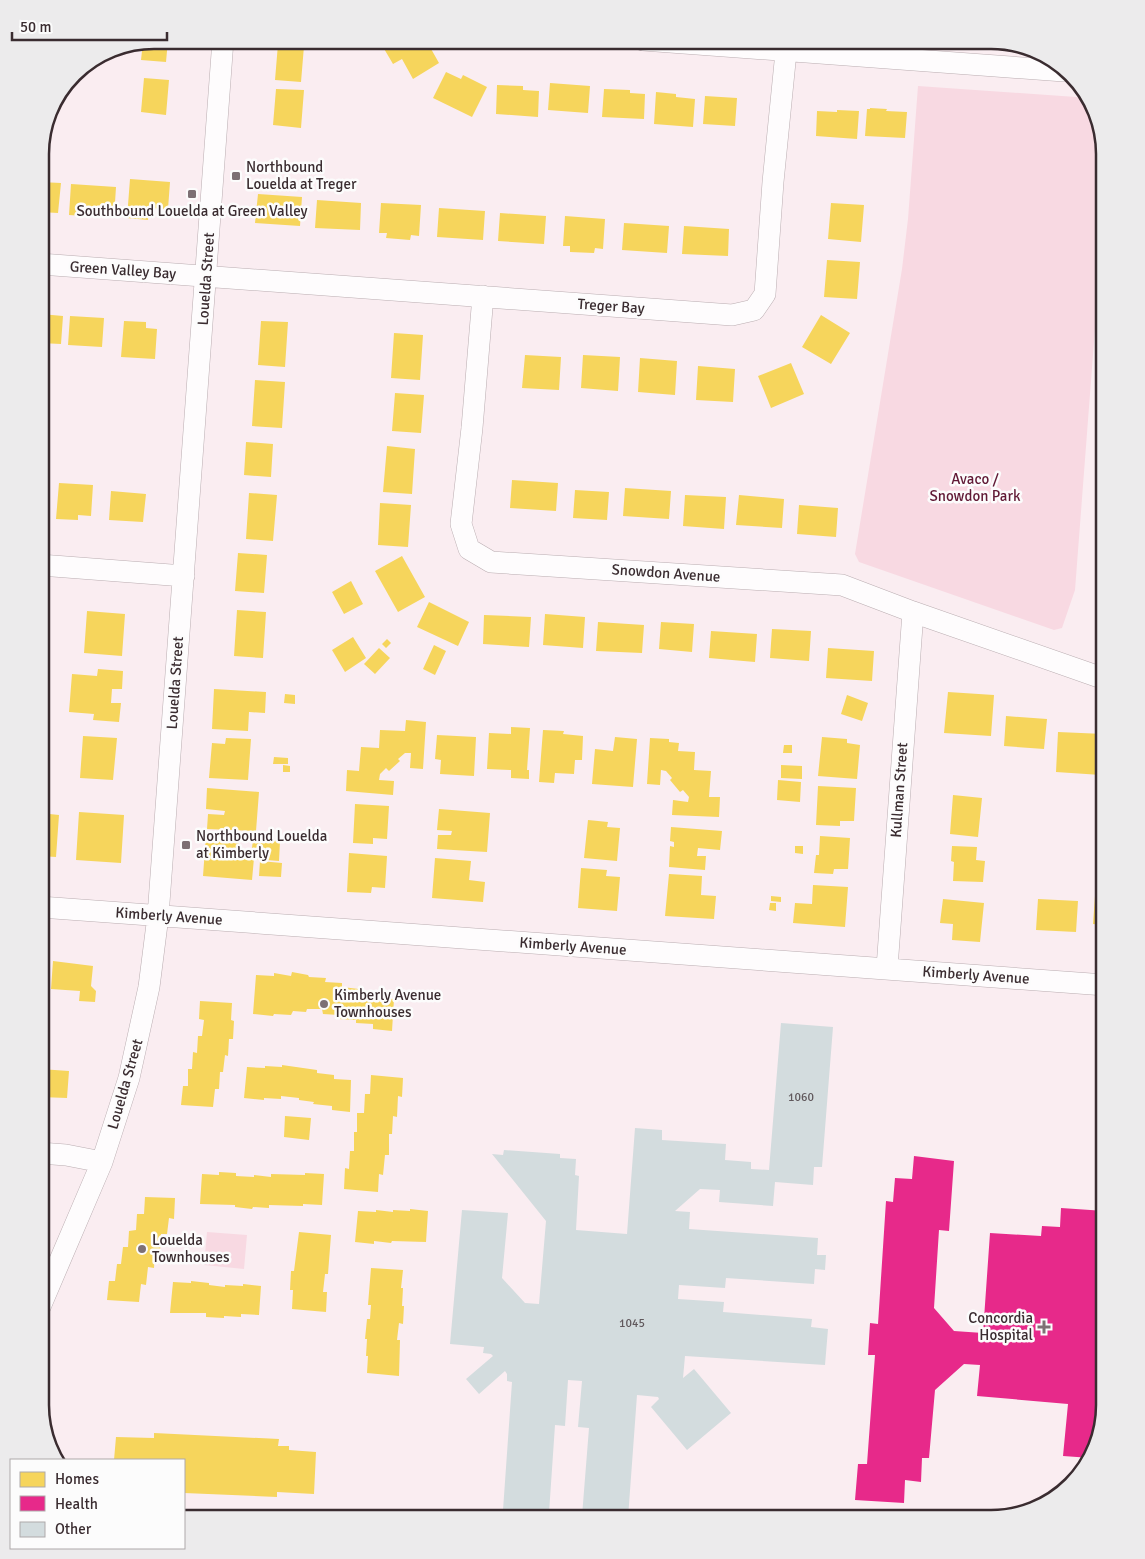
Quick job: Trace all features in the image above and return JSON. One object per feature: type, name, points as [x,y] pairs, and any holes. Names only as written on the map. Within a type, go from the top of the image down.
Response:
[{"type":"street","name":"Louelda Street","points":[[49,1286],[102,1162],[129,1078],[149,987],[158,916],[222,49]]},
{"type":"street","points":[[750,49],[1055,70]]},
{"type":"street","name":"Treger Bay","points":[[206,276],[732,316],[754,310],[765,294],[786,52]]},
{"type":"street","name":"Green Valley Bay","points":[[49,265],[206,276]]},
{"type":"street","name":"Snowdon Avenue","points":[[483,296],[472,428],[461,524],[469,549],[491,562],[842,585],[913,612],[1096,676]]},
{"type":"street","points":[[49,566],[184,576]]},
{"type":"street","name":"Kullman Street","points":[[887,968],[913,612]]},
{"type":"street","name":"Kimberly Avenue","points":[[49,908],[1096,984]]},
{"type":"street","points":[[49,1154],[102,1162]]},
{"type":"green space","name":"Avaco / Snowdon Park","points":[[918,86],[1080,97],[1093,126],[1095,140],[1096,316],[1075,590],[1062,628],[1054,630],[859,562],[855,554],[902,269],[908,219]]},
{"type":"green space","points":[[207,1232],[247,1235],[244,1269],[204,1265]]},
{"type":"building: Homes","points":[[167,49],[166,62],[141,60],[142,50]]},
{"type":"building: Homes","points":[[278,49],[304,49],[301,82],[275,80]]},
{"type":"building: Homes","points":[[384,49],[431,49],[439,63],[413,79],[402,59],[393,64]]},
{"type":"building: Homes","points":[[446,72],[461,79],[463,75],[487,87],[472,117],[433,98]]},
{"type":"building: Homes","points":[[144,78],[169,80],[166,115],[141,112]]},
{"type":"building: Homes","points":[[550,83],[590,86],[588,113],[548,110]]},
{"type":"building: Homes","points":[[497,85],[523,86],[523,90],[539,91],[538,117],[496,114]]},
{"type":"building: Homes","points":[[276,89],[304,90],[301,128],[273,125]]},
{"type":"building: Homes","points":[[604,89],[630,90],[630,93],[645,94],[644,119],[602,117]]},
{"type":"building: Homes","points":[[656,92],[676,94],[676,97],[695,99],[693,127],[654,124]]},
{"type":"building: Homes","points":[[705,96],[737,98],[735,126],[703,124]]},
{"type":"building: Homes","points":[[867,109],[907,112],[905,138],[865,136]]},
{"type":"building: Homes","points":[[837,110],[859,111],[857,139],[816,136],[817,111],[837,112]]},
{"type":"building: Homes","points":[[130,179],[170,182],[168,209],[149,208],[148,220],[127,218]]},
{"type":"building: Homes","points":[[49,182],[61,183],[58,213],[49,212]]},
{"type":"building: Homes","points":[[71,184],[116,187],[114,218],[69,215]]},
{"type":"building: Homes","points":[[258,194],[302,197],[300,226],[255,223]]},
{"type":"building: Homes","points":[[317,200],[361,203],[360,230],[315,228]]},
{"type":"building: Homes","points":[[381,203],[421,205],[419,236],[411,235],[410,240],[386,238],[387,233],[379,233]]},
{"type":"building: Homes","points":[[831,203],[864,205],[861,242],[828,239]]},
{"type":"building: Homes","points":[[439,208],[485,211],[483,240],[437,237]]},
{"type":"building: Homes","points":[[500,213],[546,216],[544,244],[498,241]]},
{"type":"building: Homes","points":[[565,216],[605,219],[603,249],[595,248],[594,253],[570,252],[570,246],[563,246]]},
{"type":"building: Homes","points":[[624,223],[669,226],[667,253],[622,250]]},
{"type":"building: Homes","points":[[684,226],[729,229],[728,256],[682,254]]},
{"type":"building: Homes","points":[[827,260],[860,262],[857,299],[824,297]]},
{"type":"building: Homes","points":[[49,315],[63,316],[61,344],[49,343]]},
{"type":"building: Homes","points":[[821,315],[850,333],[831,364],[802,347]]},
{"type":"building: Homes","points":[[70,316],[104,318],[102,347],[68,345]]},
{"type":"building: Homes","points":[[124,321],[146,322],[146,328],[157,329],[155,359],[121,357]]},
{"type":"building: Homes","points":[[261,321],[288,322],[285,367],[258,365]]},
{"type":"building: Homes","points":[[394,333],[423,335],[420,380],[391,378]]},
{"type":"building: Homes","points":[[525,355],[561,357],[559,390],[522,388]]},
{"type":"building: Homes","points":[[583,355],[620,357],[618,391],[581,388]]},
{"type":"building: Homes","points":[[640,358],[677,361],[675,395],[638,392]]},
{"type":"building: Homes","points":[[791,363],[804,394],[771,408],[758,376]]},
{"type":"building: Homes","points":[[698,366],[735,369],[733,402],[696,400]]},
{"type":"building: Homes","points":[[255,380],[285,382],[282,428],[252,426]]},
{"type":"building: Homes","points":[[395,393],[424,395],[421,433],[392,431]]},
{"type":"building: Homes","points":[[246,442],[273,444],[271,477],[244,475]]},
{"type":"building: Homes","points":[[387,446],[415,449],[412,494],[383,492]]},
{"type":"building: Homes","points":[[512,480],[558,483],[556,511],[510,508]]},
{"type":"building: Homes","points":[[59,483],[93,485],[91,516],[78,515],[78,520],[56,519]]},
{"type":"building: Homes","points":[[625,488],[671,491],[669,519],[623,516]]},
{"type":"building: Homes","points":[[575,490],[609,492],[607,520],[573,518]]},
{"type":"building: Homes","points":[[111,491],[146,494],[143,522],[109,520]]},
{"type":"building: Homes","points":[[249,493],[277,495],[273,541],[246,539]]},
{"type":"building: Homes","points":[[685,495],[726,497],[724,529],[683,526]]},
{"type":"building: Homes","points":[[739,495],[784,499],[782,528],[736,525]]},
{"type":"building: Homes","points":[[380,503],[411,505],[408,547],[378,545]]},
{"type":"building: Homes","points":[[799,505],[838,508],[836,537],[797,534]]},
{"type":"building: Homes","points":[[238,553],[267,555],[264,593],[235,591]]},
{"type":"building: Homes","points":[[402,556],[425,597],[398,612],[375,571]]},
{"type":"building: Homes","points":[[351,581],[363,604],[344,614],[332,592]]},
{"type":"building: Homes","points":[[429,602],[469,622],[458,646],[417,627]]},
{"type":"building: Homes","points":[[237,610],[266,612],[263,658],[234,656]]},
{"type":"building: Homes","points":[[87,611],[125,614],[122,656],[84,653]]},
{"type":"building: Homes","points":[[545,614],[585,617],[583,648],[543,645]]},
{"type":"building: Homes","points":[[484,615],[531,617],[529,647],[483,644]]},
{"type":"building: Homes","points":[[598,622],[644,625],[642,653],[596,651]]},
{"type":"building: Homes","points":[[661,622],[694,624],[692,652],[659,649]]},
{"type":"building: Homes","points":[[772,629],[811,631],[809,661],[770,658]]},
{"type":"building: Homes","points":[[711,631],[757,634],[755,662],[709,658]]},
{"type":"building: Homes","points":[[353,637],[366,658],[345,672],[332,650]]},
{"type":"building: Homes","points":[[387,639],[391,643],[386,648],[382,644]]},
{"type":"building: Homes","points":[[434,645],[446,651],[435,675],[423,669]]},
{"type":"building: Homes","points":[[379,648],[390,658],[375,674],[364,664]]},
{"type":"building: Homes","points":[[828,648],[874,651],[872,681],[826,678]]},
{"type":"building: Homes","points":[[98,669],[123,671],[122,689],[112,689],[111,703],[121,703],[119,722],[93,720],[94,714],[69,712],[72,674],[97,676]]},
{"type":"building: Homes","points":[[214,689],[266,692],[265,713],[249,712],[248,731],[212,729]]},
{"type":"building: Homes","points":[[948,692],[994,695],[991,736],[944,733]]},
{"type":"building: Homes","points":[[285,694],[295,695],[295,704],[284,703]]},
{"type":"building: Homes","points":[[847,695],[868,703],[862,721],[841,714]]},
{"type":"building: Homes","points":[[1006,716],[1047,719],[1044,749],[1004,746]]},
{"type":"building: Homes","points":[[406,720],[426,722],[423,769],[410,768],[411,753],[405,753],[398,759],[400,761],[389,771],[386,768],[380,774],[379,780],[394,781],[393,795],[346,791],[347,770],[359,771],[361,747],[379,748],[380,730],[405,731]]},
{"type":"building: Homes","points":[[511,727],[530,728],[527,770],[529,770],[529,779],[511,778],[511,770],[487,769],[489,733],[511,734]]},
{"type":"building: Homes","points":[[543,730],[564,731],[563,734],[583,736],[582,760],[575,760],[574,774],[555,773],[554,783],[539,782]]},
{"type":"building: Homes","points":[[1058,732],[1096,734],[1096,775],[1056,772]]},
{"type":"building: Homes","points":[[437,735],[476,737],[474,776],[440,774],[441,760],[435,759]]},
{"type":"building: Homes","points":[[83,736],[117,738],[113,780],[80,778]]},
{"type":"building: Homes","points":[[615,737],[637,739],[633,787],[592,784],[595,749],[613,751]]},
{"type":"building: Homes","points":[[822,737],[847,739],[847,743],[860,745],[857,779],[818,776]]},
{"type":"building: Homes","points":[[226,738],[251,739],[248,780],[209,778],[212,743],[225,744]]},
{"type":"building: Homes","points":[[650,738],[669,739],[669,742],[679,743],[678,751],[695,752],[694,770],[711,771],[709,797],[720,797],[719,817],[672,815],[673,800],[688,802],[689,797],[683,790],[680,792],[670,780],[672,778],[666,771],[661,770],[660,785],[647,784]]},
{"type":"building: Homes","points":[[784,745],[792,745],[792,753],[783,753]]},
{"type":"building: Homes","points":[[274,757],[288,758],[288,764],[273,764]]},
{"type":"building: Homes","points":[[283,765],[290,766],[290,772],[283,772]]},
{"type":"building: Homes","points":[[781,765],[802,766],[802,779],[781,778]]},
{"type":"building: Homes","points":[[778,780],[801,782],[800,802],[777,800]]},
{"type":"building: Homes","points":[[818,786],[856,788],[854,821],[840,821],[840,826],[816,825]]},
{"type":"building: Homes","points":[[207,788],[259,792],[256,831],[207,829],[208,814],[224,815],[225,811],[206,809]]},
{"type":"building: Homes","points":[[953,795],[982,798],[978,837],[950,834]]},
{"type":"building: Homes","points":[[355,804],[389,806],[387,839],[373,838],[373,844],[353,843]]},
{"type":"building: Homes","points":[[439,809],[490,813],[487,852],[437,849],[438,835],[451,835],[452,831],[437,830]]},
{"type":"building: Homes","points":[[79,812],[124,815],[121,863],[76,860]]},
{"type":"building: Homes","points":[[49,814],[59,815],[56,857],[49,857]]},
{"type":"building: Homes","points":[[588,820],[608,822],[607,827],[620,828],[617,861],[584,858]]},
{"type":"building: Homes","points":[[671,827],[722,831],[720,850],[698,848],[697,856],[706,856],[705,870],[669,867],[670,846],[674,847],[674,842],[670,841]]},
{"type":"building: Homes","points":[[206,835],[239,837],[238,857],[254,858],[252,880],[203,876]]},
{"type":"building: Homes","points":[[820,836],[850,838],[848,869],[834,869],[833,874],[814,873],[816,855],[819,855]]},
{"type":"building: Homes","points":[[253,839],[280,841],[279,861],[254,859],[255,857],[251,857]]},
{"type":"building: Homes","points":[[795,846],[803,846],[803,854],[795,853]]},
{"type":"building: Homes","points":[[952,846],[977,847],[976,860],[985,861],[983,882],[953,881],[954,862],[951,861]]},
{"type":"building: Homes","points":[[349,853],[387,856],[385,888],[372,887],[371,893],[347,892]]},
{"type":"building: Homes","points":[[435,858],[471,861],[469,880],[485,882],[483,902],[432,898]]},
{"type":"building: Homes","points":[[260,861],[282,863],[281,877],[259,876]]},
{"type":"building: Homes","points":[[581,868],[607,870],[606,876],[620,877],[617,911],[578,908]]},
{"type":"building: Homes","points":[[669,874],[702,876],[701,895],[716,896],[714,919],[665,916]]},
{"type":"building: Homes","points":[[813,885],[848,887],[845,927],[793,923],[795,903],[812,904]]},
{"type":"building: Homes","points":[[771,896],[781,897],[781,902],[771,901]]},
{"type":"building: Homes","points":[[1095,896],[1096,896],[1096,924],[1093,924]]},
{"type":"building: Homes","points":[[943,899],[984,903],[980,942],[952,940],[953,924],[940,923]]},
{"type":"building: Homes","points":[[1038,899],[1078,901],[1076,932],[1036,930]]},
{"type":"building: Homes","points":[[770,903],[776,903],[776,911],[769,910]]},
{"type":"building: Homes","points":[[53,961],[93,966],[91,986],[96,991],[95,1002],[79,1001],[80,991],[51,989]]},
{"type":"building: Homes","name":"Kimberly Avenue Townhouses","points":[[292,972],[308,975],[309,977],[326,978],[325,982],[342,983],[342,987],[376,994],[376,997],[394,999],[392,1031],[373,1029],[373,1024],[356,1023],[356,1020],[339,1019],[339,1015],[323,1014],[322,1009],[307,1009],[306,1012],[293,1011],[291,1015],[253,1014],[256,975],[274,976],[274,973],[291,976]]},
{"type":"building: Homes","points":[[200,1001],[232,1003],[233,1039],[229,1039],[228,1056],[225,1055],[223,1072],[220,1072],[219,1089],[215,1089],[213,1107],[181,1105],[183,1086],[188,1086],[188,1069],[192,1069],[193,1052],[197,1053],[198,1036],[202,1036],[204,1020],[199,1019]]},
{"type":"building: Homes","points":[[282,1065],[317,1070],[317,1073],[334,1075],[334,1079],[351,1080],[350,1112],[332,1110],[332,1106],[313,1104],[314,1102],[299,1100],[299,1098],[281,1096],[281,1099],[264,1098],[264,1100],[244,1098],[247,1067],[265,1068],[265,1066],[282,1067]]},
{"type":"building: Homes","points":[[49,1070],[69,1071],[67,1098],[49,1097]]},
{"type":"building: Homes","points":[[371,1075],[403,1078],[402,1097],[398,1096],[397,1117],[393,1116],[392,1134],[389,1134],[389,1155],[385,1155],[383,1175],[379,1174],[378,1192],[344,1189],[345,1168],[349,1169],[350,1151],[354,1151],[357,1113],[364,1113],[365,1094],[370,1094]]},
{"type":"building: Homes","points":[[285,1116],[311,1118],[309,1140],[284,1137]]},
{"type":"building: Homes","points":[[219,1172],[236,1173],[236,1176],[254,1177],[254,1175],[271,1177],[271,1174],[324,1174],[322,1205],[269,1205],[269,1208],[253,1207],[252,1209],[235,1207],[235,1205],[200,1204],[202,1174],[219,1175]]},
{"type":"building: Homes","name":"Louelda Townhouses","points":[[145,1197],[175,1198],[174,1219],[169,1218],[167,1234],[161,1234],[160,1251],[155,1251],[154,1268],[148,1267],[146,1285],[141,1284],[139,1302],[107,1300],[109,1281],[115,1281],[117,1264],[121,1264],[123,1247],[128,1247],[129,1231],[136,1230],[137,1214],[144,1214]]},
{"type":"building: Homes","points":[[410,1209],[428,1211],[426,1242],[392,1241],[391,1243],[374,1241],[374,1244],[355,1242],[358,1211],[376,1212],[376,1210],[393,1212],[393,1210],[410,1211]]},
{"type":"building: Homes","points":[[299,1232],[331,1235],[328,1274],[325,1274],[323,1292],[327,1292],[326,1312],[292,1309],[291,1271],[294,1271]]},
{"type":"building: Homes","points":[[371,1268],[403,1270],[401,1288],[403,1288],[402,1306],[404,1306],[403,1324],[399,1323],[397,1340],[400,1340],[399,1376],[367,1373],[367,1339],[365,1339],[367,1319],[370,1319],[371,1305],[368,1305]]},
{"type":"building: Homes","points":[[191,1281],[225,1287],[225,1285],[243,1286],[243,1284],[261,1286],[259,1315],[241,1314],[241,1317],[224,1316],[224,1318],[206,1317],[206,1313],[170,1313],[173,1282],[191,1283]]},
{"type":"building: Homes","points":[[154,1433],[279,1439],[278,1446],[289,1446],[289,1450],[316,1452],[314,1494],[277,1492],[277,1497],[185,1493],[185,1459],[114,1459],[116,1437],[154,1438]]},
{"type":"building: Health","name":"Concordia Hospital","points":[[914,1156],[954,1161],[949,1231],[939,1230],[934,1308],[954,1331],[983,1333],[990,1233],[1041,1236],[1042,1226],[1060,1227],[1061,1208],[1096,1210],[1096,1406],[1093,1433],[1082,1457],[1063,1456],[1068,1404],[977,1396],[980,1365],[964,1364],[935,1390],[929,1458],[922,1458],[921,1482],[905,1480],[904,1503],[855,1500],[858,1464],[867,1464],[875,1355],[868,1355],[870,1323],[878,1324],[886,1201],[893,1202],[895,1178],[912,1179]]},
{"type":"building: Other","points":[[781,1023],[833,1027],[822,1167],[814,1167],[813,1185],[775,1182],[773,1206],[719,1202],[720,1190],[700,1189],[675,1211],[690,1212],[689,1229],[818,1238],[817,1255],[826,1255],[825,1270],[815,1269],[814,1284],[726,1278],[725,1288],[679,1285],[678,1299],[724,1302],[723,1312],[812,1319],[811,1327],[828,1329],[825,1365],[685,1356],[683,1378],[694,1369],[731,1413],[687,1450],[651,1407],[659,1399],[658,1397],[637,1395],[629,1510],[582,1510],[589,1428],[578,1427],[582,1381],[568,1380],[565,1426],[555,1425],[549,1510],[503,1510],[512,1382],[507,1381],[505,1371],[479,1394],[466,1379],[493,1356],[483,1353],[484,1347],[450,1344],[462,1210],[508,1213],[502,1278],[525,1303],[539,1304],[546,1221],[492,1154],[503,1155],[504,1150],[560,1154],[560,1158],[576,1159],[575,1175],[579,1176],[576,1230],[627,1234],[635,1128],[662,1130],[662,1140],[726,1144],[725,1160],[751,1162],[751,1169],[769,1170]]},
{"type":"place","name":"Northbound Louelda at Treger","points":[[236,176]]},
{"type":"place","name":"Southbound Louelda at Green Valley","points":[[192,194]]},
{"type":"place","name":"Northbound Louelda at Kimberly","points":[[186,845]]},
{"type":"place","name":"Kimberly Avenue Townhouses","points":[[324,1004]]},
{"type":"place","name":"Louelda Townhouses","points":[[142,1249]]},
{"type":"place","name":"Concordia Hospital","points":[[1044,1327]]}]
